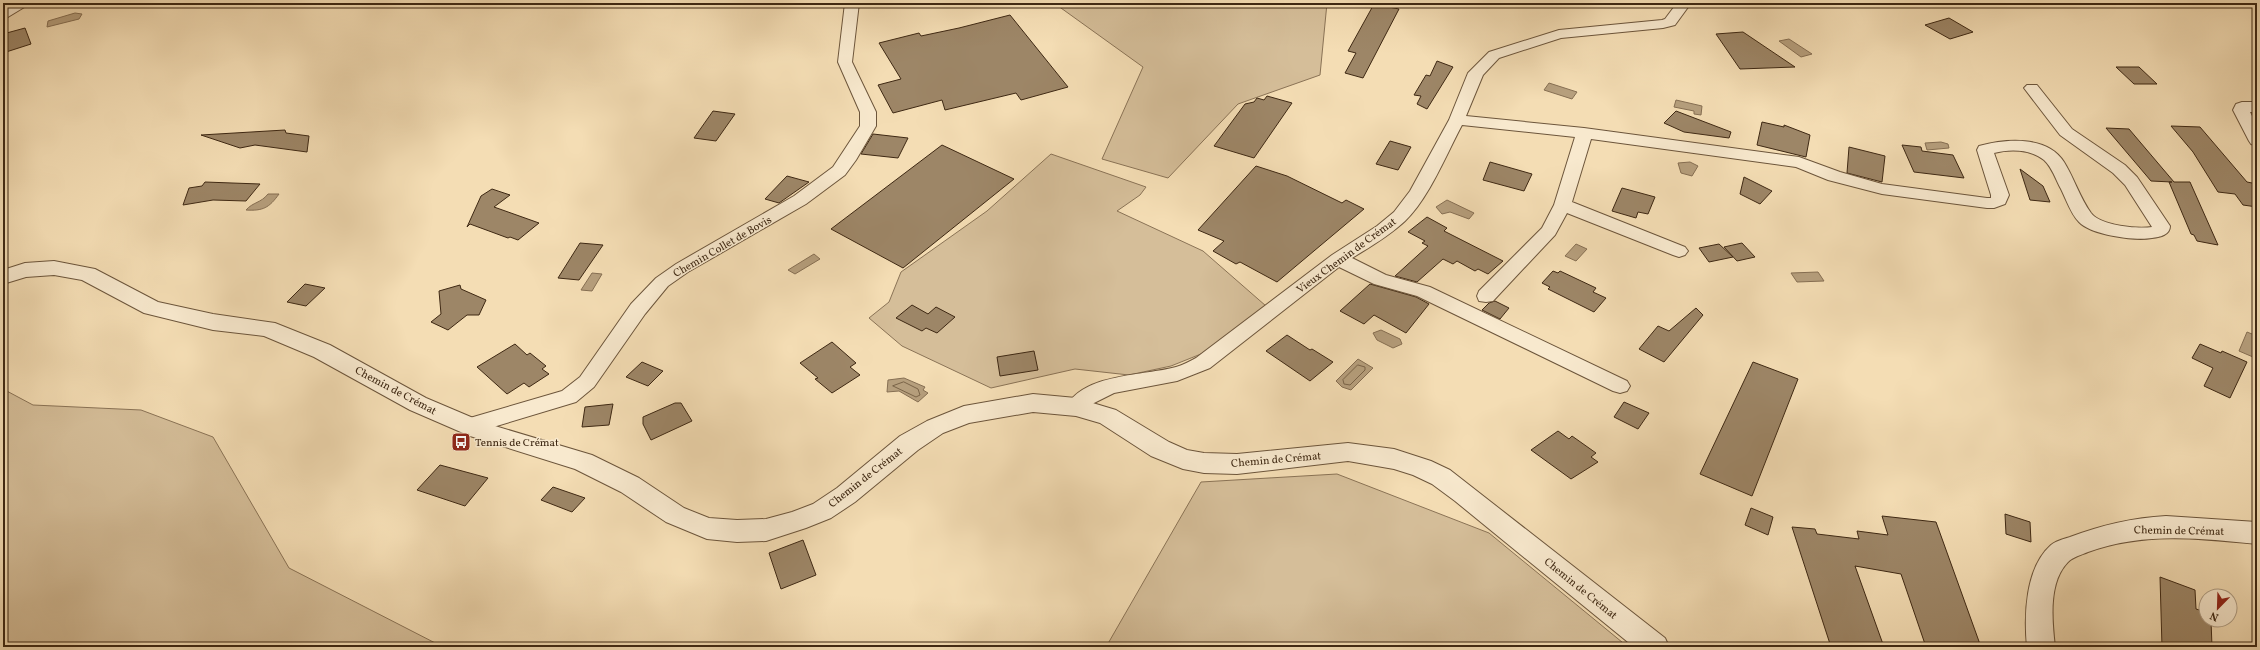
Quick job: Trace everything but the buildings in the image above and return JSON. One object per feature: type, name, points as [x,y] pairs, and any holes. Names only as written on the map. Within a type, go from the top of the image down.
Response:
[{"type":"street","points":[[3,16],[24,3]]},
{"type":"street","name":"Chemin Collet de Bovis","points":[[470,426],[554,402],[569,396],[579,389],[594,373],[638,309],[662,282],[682,268],[800,200],[839,171],[848,160],[868,126],[868,112],[845,62],[852,3]]},
{"type":"street","name":"Vieux Chemin de Crémat","points":[[1076,407],[1083,399],[1115,385],[1178,374],[1203,363],[1338,259],[1383,230],[1400,216],[1416,193],[1457,120],[1476,74],[1494,55],[1559,34],[1663,24],[1670,22],[1684,3]]},
{"type":"street","points":[[1457,120],[1584,133],[1799,162],[1834,176],[1882,189],[1987,203],[1994,203],[1999,200],[2000,195],[1985,150],[1994,147],[2036,149],[2050,156],[2056,163],[2085,218],[2092,224],[2110,229],[2147,234],[2156,233],[2161,230],[2161,226],[2131,181],[2119,169],[2066,132],[2032,88]]},
{"type":"street","points":[[2257,107],[2246,106],[2242,107],[2241,110],[2257,141]]},
{"type":"street","points":[[1486,296],[1543,238],[1563,205],[1583,142],[1584,133]]},
{"type":"street","points":[[1563,205],[1679,251]]},
{"type":"street","points":[[1338,259],[1380,280],[1423,291],[1620,386]]},
{"type":"street","name":"Chemin de Crémat","points":[[3,277],[25,270],[54,268],[88,274],[115,290],[152,308],[213,322],[267,329],[322,351],[418,404],[470,426],[583,462],[630,485],[676,515],[707,528],[744,531],[766,530],[822,511],[846,495],[909,443],[935,427],[964,415],[990,409],[1033,403],[1076,407],[1108,416],[1160,449],[1183,459],[1204,463],[1237,464],[1348,452],[1394,459],[1422,468],[1441,477],[1655,647]]},
{"type":"street","name":"Chemin de Crémat","points":[[2041,647],[2039,631],[2040,606],[2048,573],[2060,553],[2098,536],[2140,527],[2197,528],[2257,533]]},
{"type":"shaded area","points":[[1054,3],[1327,3],[1320,75],[1238,104],[1168,178],[1102,159],[1143,67]]},
{"type":"shaded area","points":[[1051,154],[1146,187],[1140,195],[1117,211],[1203,251],[1266,306],[1224,339],[1201,354],[1171,366],[1129,375],[1075,369],[991,388],[902,346],[869,318],[889,302],[901,272],[987,211]]},
{"type":"shaded area","points":[[3,389],[33,405],[141,410],[213,437],[289,568],[443,647],[3,647]]},
{"type":"shaded area","points":[[1337,474],[1489,533],[1628,647],[1106,647],[1201,482]]},
{"type":"water","points":[[75,13],[82,14],[79,19],[47,27],[48,21]]},
{"type":"water","points":[[1789,39],[1812,54],[1801,57],[1779,41]]},
{"type":"water","points":[[1549,83],[1577,92],[1572,99],[1544,90]]},
{"type":"water","points":[[1676,100],[1702,106],[1701,115],[1694,114],[1694,111],[1674,107]]},
{"type":"water","points":[[1941,142],[1948,144],[1949,148],[1927,150],[1925,143]]},
{"type":"water","points":[[1690,162],[1698,166],[1692,176],[1681,173],[1678,163]]},
{"type":"water","points":[[268,194],[279,194],[272,203],[265,208],[246,210],[251,205],[263,199]]},
{"type":"water","points":[[1447,200],[1474,213],[1469,219],[1450,212],[1442,214],[1436,207]]},
{"type":"water","points":[[1576,244],[1587,249],[1576,261],[1565,256]]},
{"type":"water","points":[[814,254],[820,259],[795,274],[788,270]]},
{"type":"water","points":[[1818,272],[1824,281],[1797,282],[1791,273]]},
{"type":"water","points":[[592,273],[602,274],[592,291],[581,290]]},
{"type":"water","points":[[1381,330],[1400,339],[1402,344],[1393,348],[1377,340],[1373,333]]},
{"type":"water","points":[[2247,332],[2257,336],[2257,346],[2253,357],[2239,351]]},
{"type":"water","points":[[1358,359],[1373,368],[1351,390],[1342,387],[1336,381]]},
{"type":"water","points":[[904,378],[925,387],[923,390],[928,393],[918,402],[899,391],[887,392],[888,380]]},
{"type":"place","name":"Tennis de Crémat","points":[[461,442]]}]
